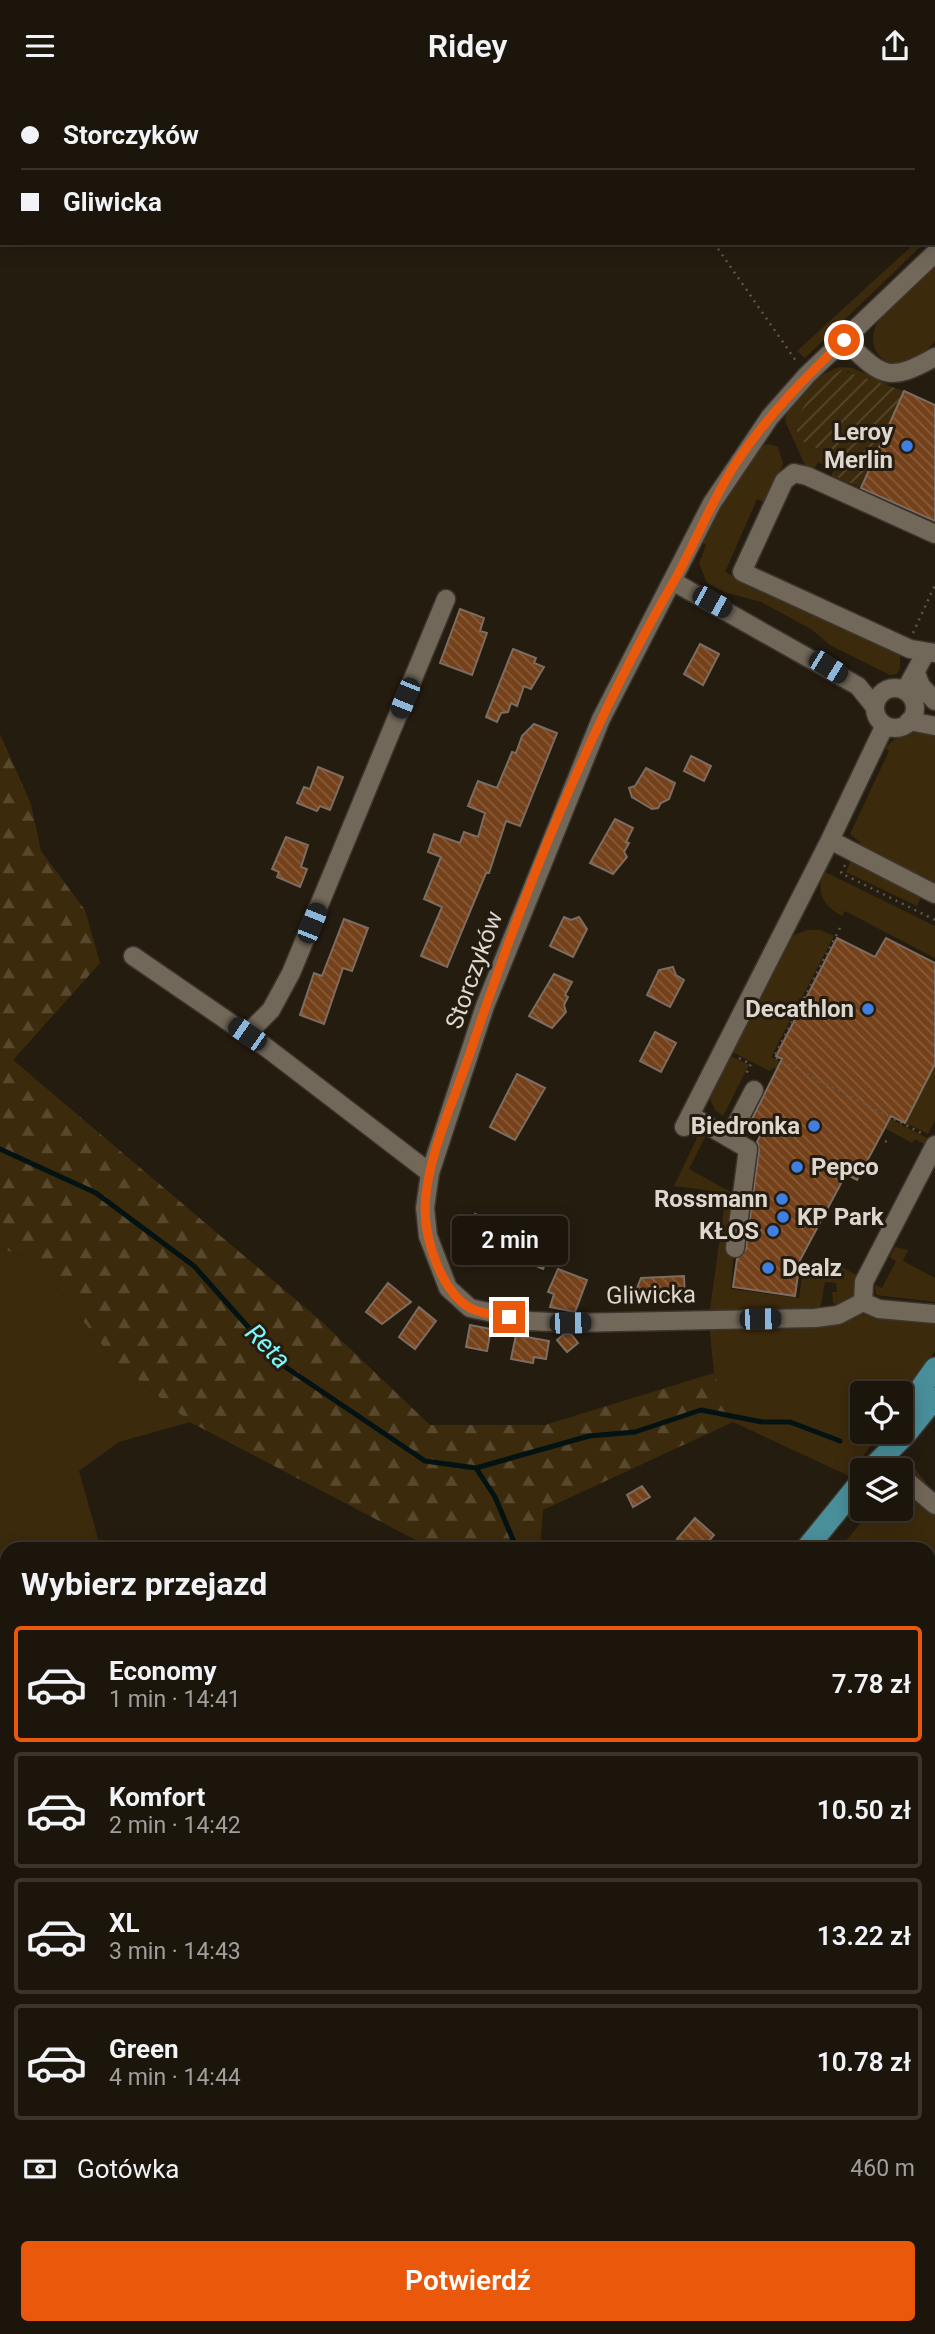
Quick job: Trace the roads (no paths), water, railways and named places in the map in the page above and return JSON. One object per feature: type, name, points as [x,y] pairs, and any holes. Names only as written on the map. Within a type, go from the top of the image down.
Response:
[{"type":"main road","points":[[913,1399],[935,1368]]},
{"type":"main road","points":[[885,1456],[935,1398]]},
{"type":"main road","points":[[812,1542],[850,1495]]},
{"type":"street","name":"Storczyków","points":[[430,1173],[485,1006],[600,719],[651,618],[674,582],[712,503],[736,463],[807,375],[935,253]]},
{"type":"street","points":[[844,340],[874,368],[894,375],[907,373],[935,357]]},
{"type":"street","points":[[935,534],[807,475],[794,473],[784,481],[742,572],[910,649],[931,653],[916,673],[909,705],[898,727],[885,725],[877,716],[880,699],[893,688],[909,705],[935,726]]},
{"type":"street","points":[[674,582],[880,699]]},
{"type":"street","points":[[247,1034],[271,1010],[291,973],[446,599]]},
{"type":"street","points":[[916,673],[920,686],[935,701]]},
{"type":"street","points":[[909,705],[935,716]]},
{"type":"street","points":[[735,1248],[748,1149],[687,1121],[830,841],[885,725]]},
{"type":"street","points":[[830,841],[935,894]]},
{"type":"street","points":[[133,956],[247,1034],[401,1148],[430,1173]]},
{"type":"street","points":[[729,1138],[750,1082]]},
{"type":"street","points":[[932,1140],[890,1233],[864,1282],[863,1302],[879,1309],[935,1314]]},
{"type":"street","name":"Gliwicka","points":[[430,1173],[425,1208],[428,1236],[448,1288],[470,1308],[530,1321],[570,1323],[815,1318],[838,1315],[863,1302]]},
{"type":"street","points":[[913,1486],[935,1505]]},
{"type":"waterway","name":"Reta","points":[[0,1149],[96,1193],[194,1266],[281,1364],[425,1461],[476,1468],[495,1497],[514,1542]]},
{"type":"waterway","points":[[476,1468],[589,1436],[635,1432],[701,1410],[762,1422],[790,1422],[840,1441]]},
{"type":"place","name":"Leroy Merlin","points":[[907,446]]},
{"type":"place","name":"Decathlon","points":[[868,1009]]},
{"type":"place","name":"Biedronka","points":[[814,1126]]},
{"type":"place","name":"Pepco","points":[[797,1167]]},
{"type":"place","name":"Rossmann","points":[[782,1199]]},
{"type":"place","name":"KP Park","points":[[783,1217]]},
{"type":"place","name":"KŁOS","points":[[773,1231]]},
{"type":"place","name":"Dealz","points":[[768,1268]]}]
